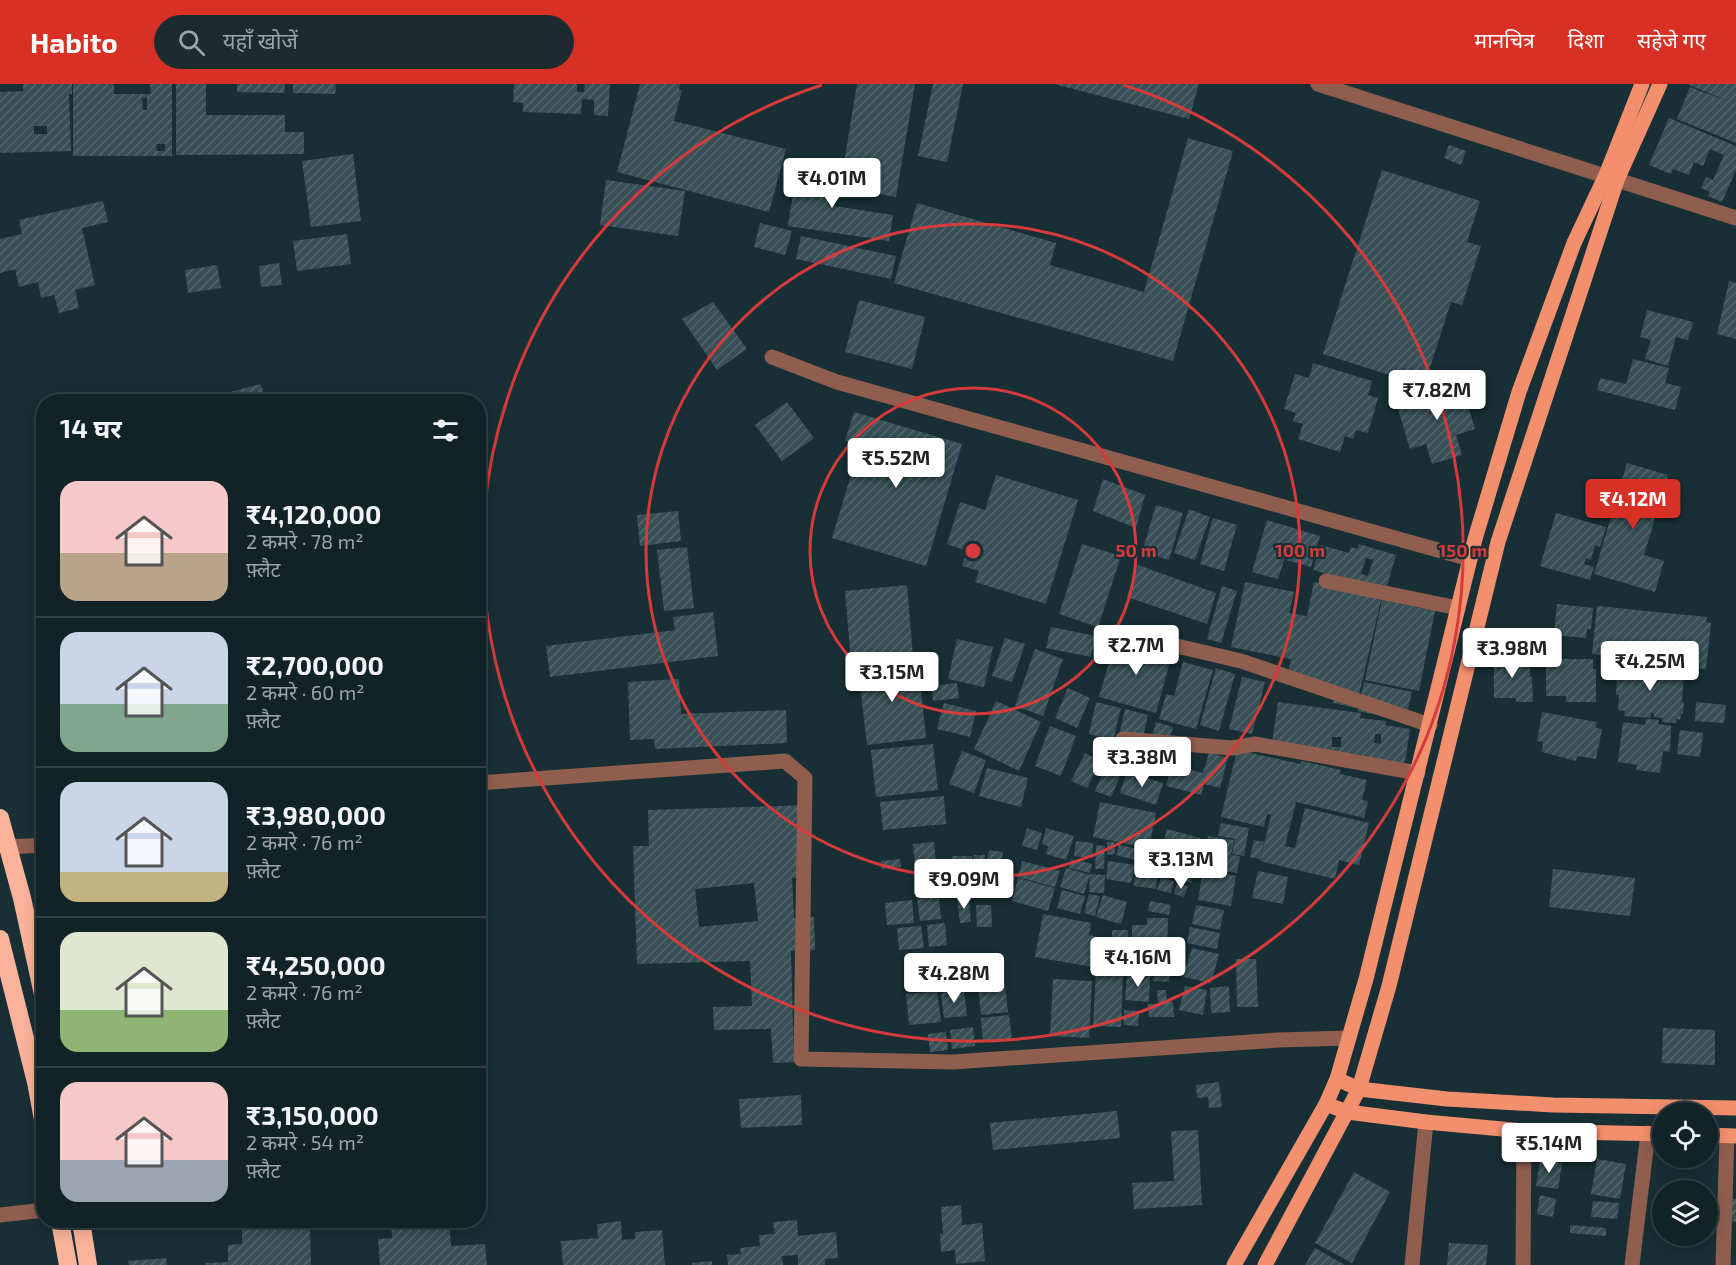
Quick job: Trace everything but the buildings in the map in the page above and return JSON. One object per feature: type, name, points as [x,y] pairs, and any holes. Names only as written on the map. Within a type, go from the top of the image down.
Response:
[{"type":"highway","points":[[0,818],[22,898],[36,962]]},
{"type":"highway","points":[[0,939],[36,1082]]},
{"type":"highway","points":[[61,1228],[68,1265]]},
{"type":"highway","points":[[82,1228],[88,1265]]},
{"type":"main road","points":[[1265,1265],[1359,1089],[1389,986],[1498,542],[1642,84]]},
{"type":"main road","points":[[1234,1265],[1326,1104],[1337,1079],[1366,979],[1470,559],[1519,392],[1574,243],[1660,84]]},
{"type":"main road","points":[[1337,1079],[1359,1089],[1447,1099],[1554,1105],[1736,1108]]},
{"type":"main road","points":[[1326,1104],[1347,1112],[1524,1131],[1652,1133]]},
{"type":"street","points":[[1318,84],[1736,218]]},
{"type":"street","points":[[772,357],[837,382],[1470,559]]},
{"type":"street","points":[[1326,581],[1458,608]]},
{"type":"street","points":[[1117,632],[1241,661],[1430,725]]},
{"type":"street","points":[[1123,738],[1232,748],[1255,744],[1418,773]]},
{"type":"street","points":[[486,782],[785,761],[805,778],[801,1059],[953,1062],[1278,1040],[1349,1038]]},
{"type":"street","points":[[8,847],[36,845]]},
{"type":"street","points":[[1412,1265],[1426,1122]]},
{"type":"street","points":[[1523,1265],[1524,1131]]},
{"type":"street","points":[[1731,1136],[1723,1265],[1736,1259]]},
{"type":"street","points":[[1632,1265],[1652,1150]]},
{"type":"street","points":[[0,1215],[36,1211]]}]
